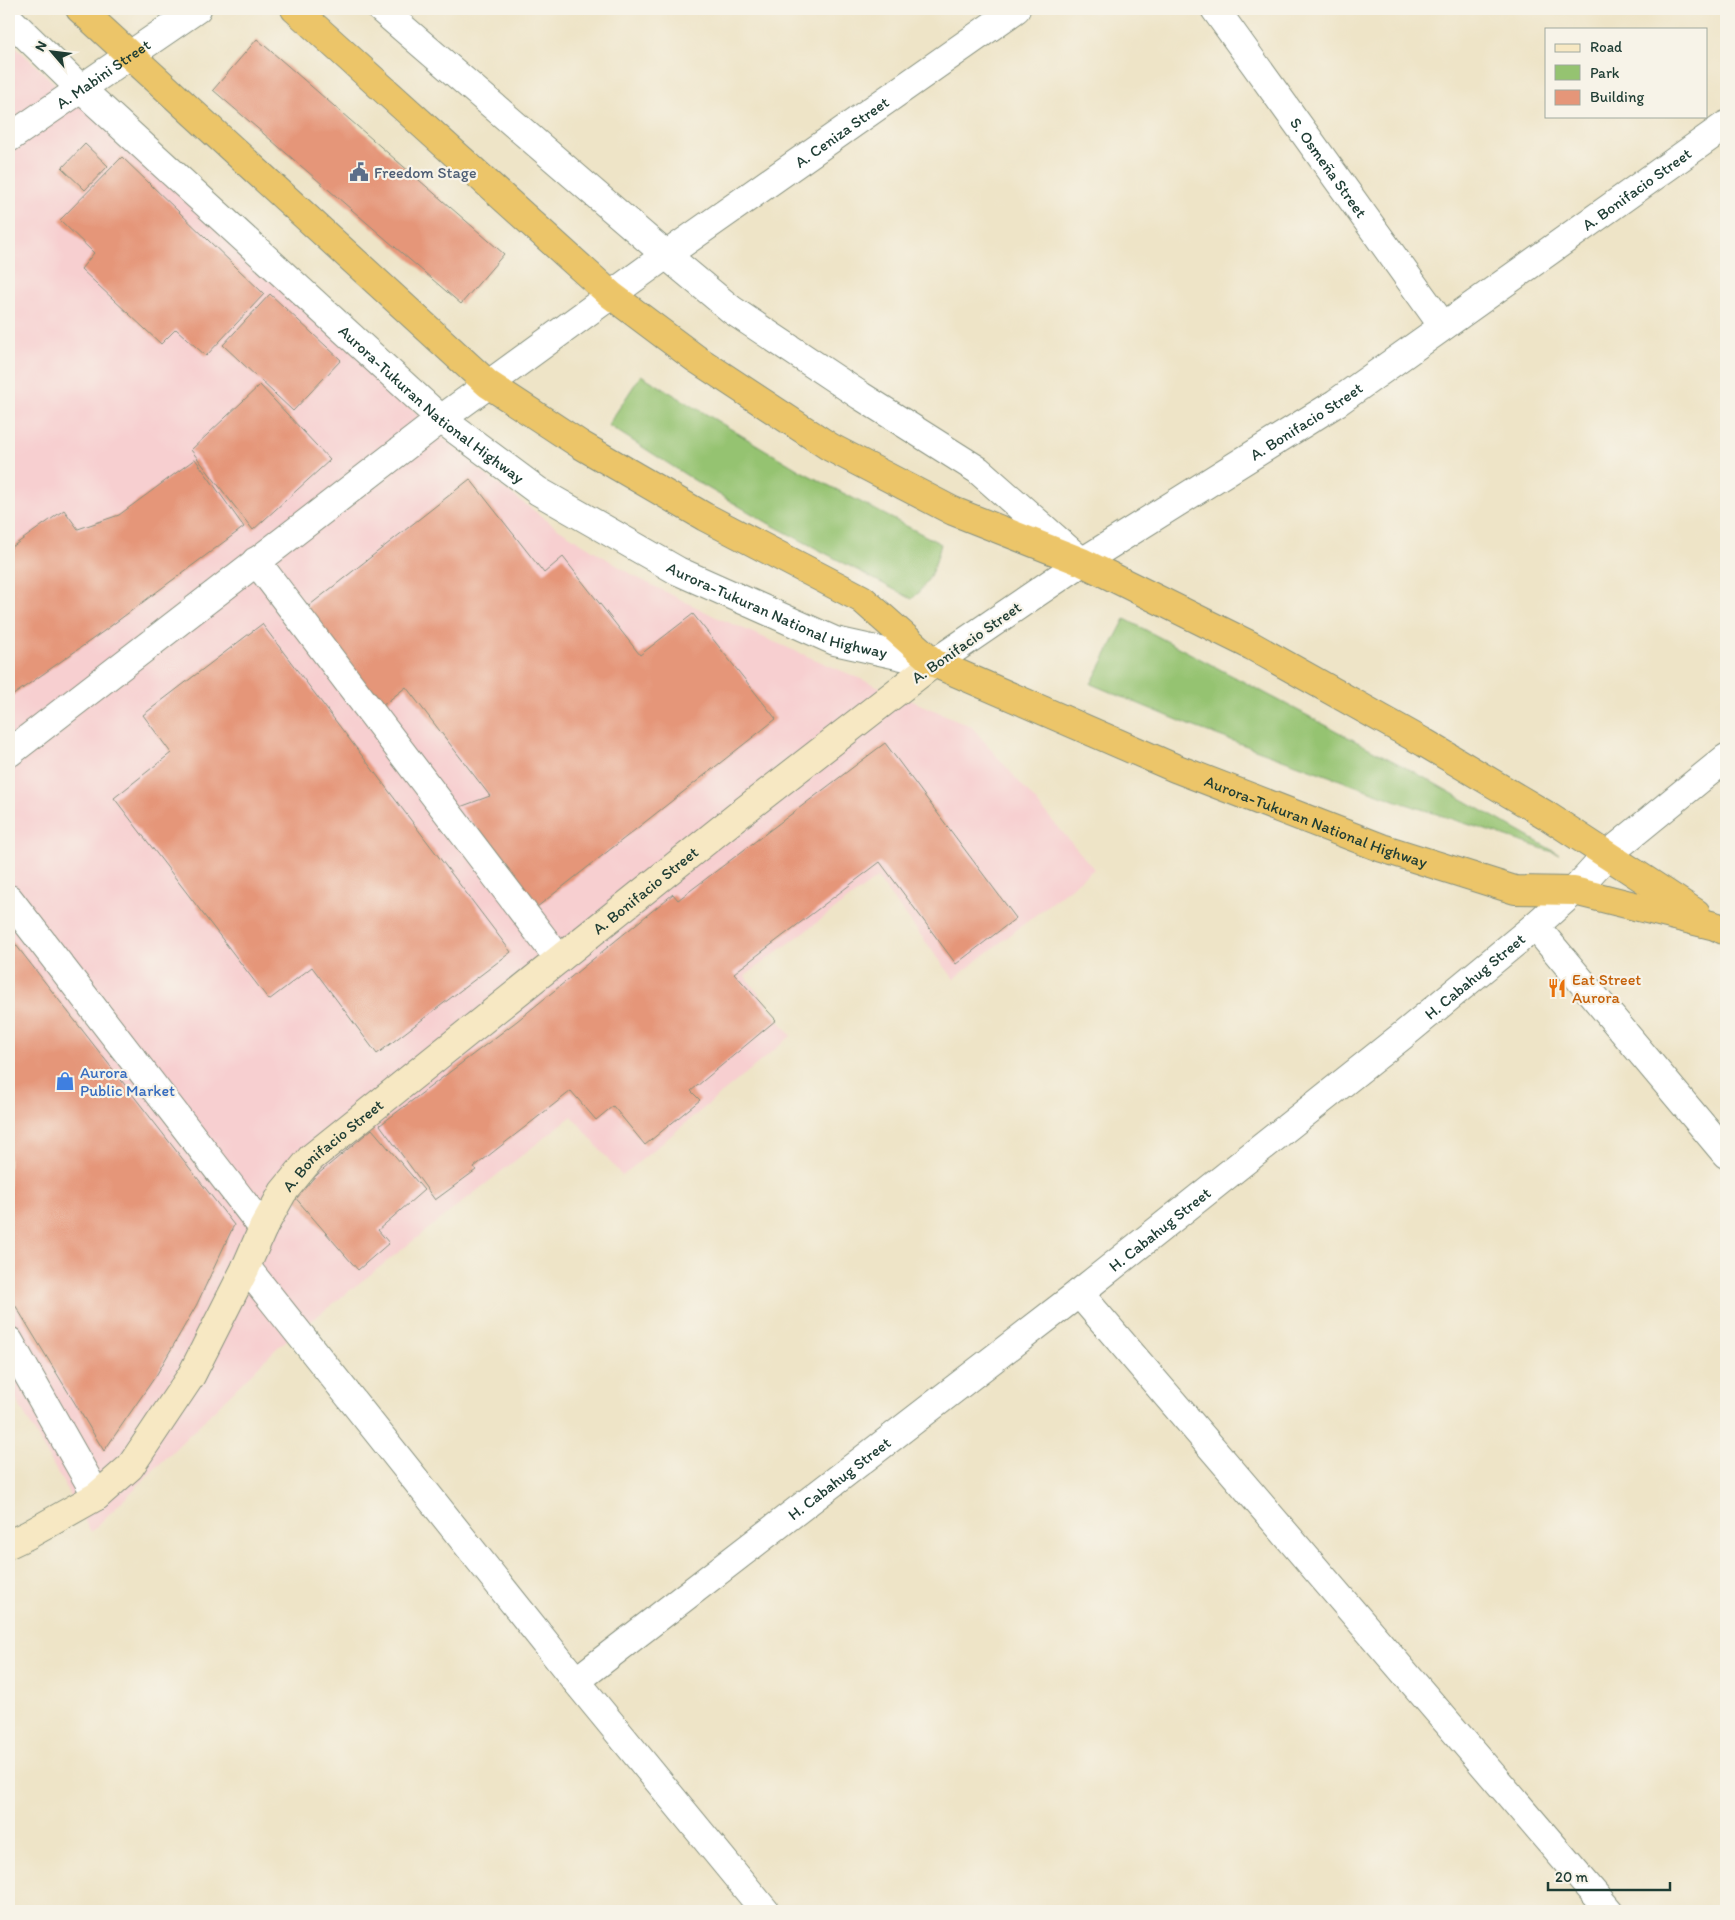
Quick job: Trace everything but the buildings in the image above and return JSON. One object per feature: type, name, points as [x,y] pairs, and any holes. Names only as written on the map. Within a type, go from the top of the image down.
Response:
[{"type":"highway","name":"Aurora-Tukuran National Highway","points":[[80,9],[488,384],[606,460],[706,517],[862,599],[934,663],[1175,768],[1382,848],[1515,890],[1574,891],[1721,928]]},
{"type":"highway","name":"Aurora-Tukuran National Highway","points":[[295,9],[611,295],[695,358],[830,447],[952,511],[1082,562],[1252,646],[1425,743],[1546,815],[1606,856],[1721,928]]},
{"type":"street","name":"A. Mabini Street","points":[[9,138],[197,9]]},
{"type":"street","name":"Aurora-Tukuran National Highway","points":[[381,9],[732,310],[860,396],[978,470],[1082,562]]},
{"type":"street","name":"A. Ceniza Street","points":[[9,753],[488,384],[666,255],[1016,9]]},
{"type":"street","name":"S. Osmeña Street","points":[[1215,9],[1443,326]]},
{"type":"street","name":"Aurora-Tukuran National Highway","points":[[9,19],[81,89],[441,419],[538,491],[678,571],[835,641],[934,663]]},
{"type":"street","name":"A. Bonifacio Street","points":[[9,1544],[97,1496],[130,1467],[191,1376],[246,1267],[263,1228],[283,1192],[311,1158],[745,810],[934,663],[1082,562],[1336,403],[1726,126]]},
{"type":"street","points":[[256,561],[559,959]]},
{"type":"street","name":"H. Cabahug Street","points":[[576,1681],[1079,1293],[1402,1036],[1535,926],[1574,891],[1606,856],[1726,758]]},
{"type":"street","points":[[9,899],[263,1228]]},
{"type":"street","points":[[1535,926],[1726,1154]]},
{"type":"street","points":[[246,1267],[576,1681],[764,1911]]},
{"type":"street","points":[[1079,1293],[1609,1911]]},
{"type":"street","points":[[9,1341],[97,1496]]},
{"type":"shaded area","points":[[9,40],[69,97],[81,89],[431,427],[486,475],[556,527],[634,576],[716,617],[971,726],[1094,869],[954,979],[877,878],[745,976],[791,1036],[622,1176],[572,1116],[278,1347],[91,1532],[9,1387]]},
{"type":"green space","points":[[641,375],[799,470],[941,544],[928,580],[912,599],[768,523],[694,480],[608,425]]},
{"type":"green space","points":[[1125,619],[1416,773],[1559,854],[1400,802],[1192,726],[1091,684]]},
{"type":"place","name":"Freedom Stage","points":[[359,172]]},
{"type":"place","name":"Eat Street Aurora","points":[[1557,988]]},
{"type":"place","name":"Aurora Public Market","points":[[65,1081]]}]
